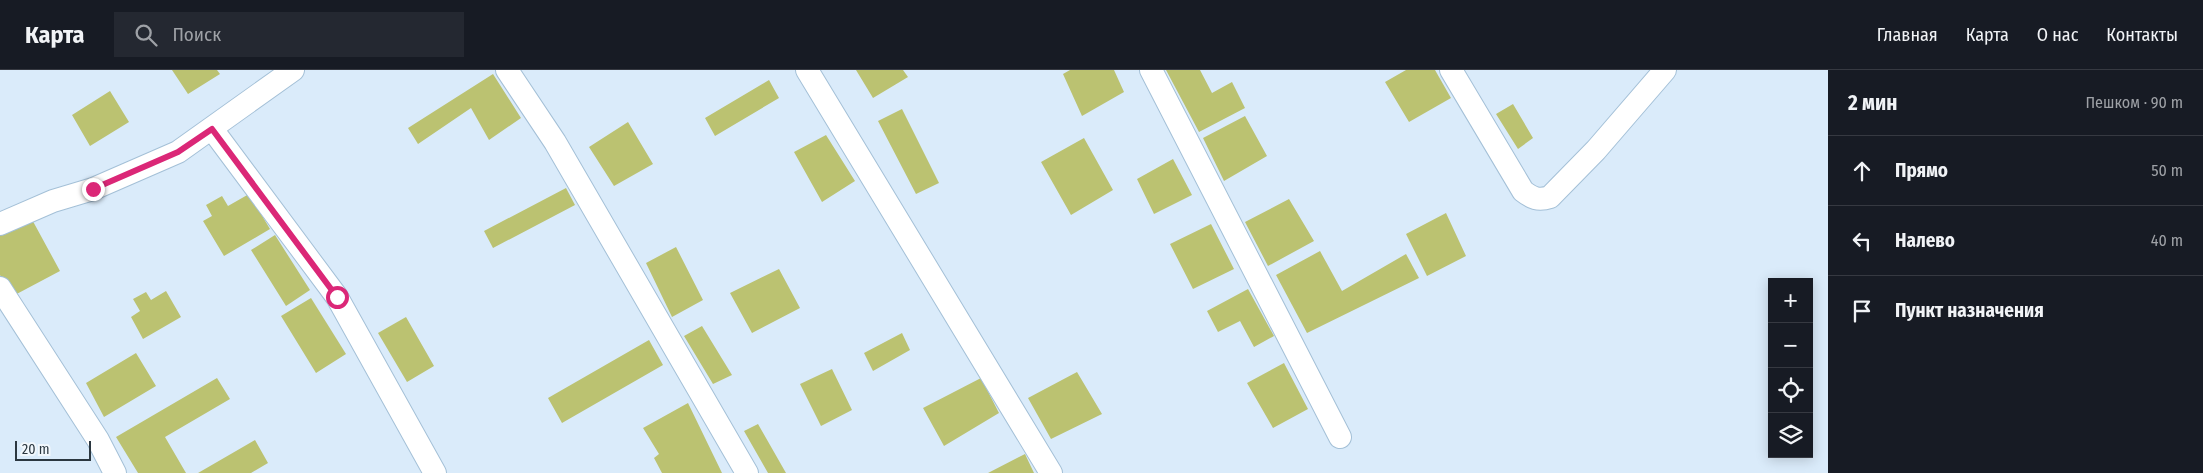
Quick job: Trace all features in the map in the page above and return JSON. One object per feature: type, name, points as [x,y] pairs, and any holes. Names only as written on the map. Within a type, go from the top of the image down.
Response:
[{"type":"street","points":[[0,224],[53,201],[93,189],[178,152],[293,70]]},
{"type":"street","points":[[507,70],[554,142],[747,473]]},
{"type":"street","points":[[807,70],[1051,473]]},
{"type":"street","points":[[1151,70],[1340,436]]},
{"type":"street","points":[[1451,70],[1523,191],[1532,198],[1542,200],[1550,196],[1596,150],[1665,70]]},
{"type":"street","points":[[212,129],[337,297],[435,473]]},
{"type":"street","points":[[0,288],[98,440],[115,473]]},
{"type":"building","points":[[172,70],[217,70],[220,74],[188,94]]},
{"type":"building","points":[[856,70],[903,70],[908,77],[873,98]]},
{"type":"building","points":[[1070,70],[1114,70],[1124,92],[1082,116],[1063,74]]},
{"type":"building","points":[[1166,70],[1200,70],[1212,93],[1232,82],[1245,108],[1199,132]]},
{"type":"building","points":[[1406,70],[1435,70],[1451,98],[1409,122],[1385,82]]},
{"type":"building","points":[[493,74],[521,118],[489,140],[471,108],[418,144],[408,128]]},
{"type":"building","points":[[769,80],[779,98],[715,136],[705,118]]},
{"type":"building","points":[[110,91],[129,122],[90,146],[72,115]]},
{"type":"building","points":[[1513,104],[1533,138],[1518,149],[1496,114]]},
{"type":"building","points":[[902,109],[939,183],[916,194],[878,121]]},
{"type":"building","points":[[1245,116],[1267,156],[1224,181],[1203,138]]},
{"type":"building","points":[[628,122],[653,164],[614,186],[589,147]]},
{"type":"building","points":[[826,135],[855,181],[822,202],[794,152]]},
{"type":"building","points":[[1084,138],[1113,190],[1071,215],[1041,162]]},
{"type":"building","points":[[1173,159],[1192,195],[1154,214],[1137,179]]},
{"type":"building","points":[[566,188],[575,205],[493,248],[484,231]]},
{"type":"building","points":[[249,194],[270,229],[224,256],[203,221],[212,216],[206,205],[222,196],[228,206]]},
{"type":"building","points":[[1289,199],[1314,241],[1268,266],[1245,222]]},
{"type":"building","points":[[1446,213],[1466,256],[1427,276],[1406,234]]},
{"type":"building","points":[[29,214],[60,271],[11,297],[0,275],[0,229]]},
{"type":"building","points":[[1211,224],[1234,269],[1193,289],[1170,244]]},
{"type":"building","points":[[275,235],[310,290],[286,306],[251,250]]},
{"type":"building","points":[[676,247],[703,300],[672,317],[646,263]]},
{"type":"building","points":[[1320,251],[1342,291],[1406,254],[1419,278],[1307,333],[1276,275]]},
{"type":"building","points":[[779,269],[800,308],[752,333],[730,293]]},
{"type":"building","points":[[1248,289],[1274,336],[1254,347],[1240,321],[1218,332],[1207,311]]},
{"type":"building","points":[[166,291],[181,317],[143,339],[131,317],[140,311],[133,299],[146,292],[151,300]]},
{"type":"building","points":[[311,298],[346,354],[316,373],[281,316]]},
{"type":"building","points":[[406,317],[434,366],[407,382],[378,333]]},
{"type":"building","points":[[702,326],[732,375],[713,384],[684,336]]},
{"type":"building","points":[[902,333],[910,350],[873,371],[864,353]]},
{"type":"building","points":[[649,340],[663,365],[562,423],[548,398]]},
{"type":"building","points":[[136,353],[156,386],[104,417],[86,383]]},
{"type":"building","points":[[1284,363],[1308,409],[1273,428],[1247,383]]},
{"type":"building","points":[[832,369],[852,410],[821,426],[800,384]]},
{"type":"building","points":[[1077,372],[1102,414],[1051,439],[1028,398]]},
{"type":"building","points":[[217,378],[230,399],[165,437],[186,473],[138,473],[116,437]]},
{"type":"building","points":[[981,378],[999,413],[944,446],[923,408]]},
{"type":"building","points":[[688,403],[722,473],[662,473],[654,458],[659,454],[643,428]]},
{"type":"building","points":[[758,424],[786,473],[768,473],[744,431]]},
{"type":"building","points":[[255,440],[268,463],[251,473],[198,473]]},
{"type":"building","points":[[1025,454],[1034,473],[988,473]]},
{"type":"route","points":[[93,189],[178,152],[212,129],[337,297]]}]
